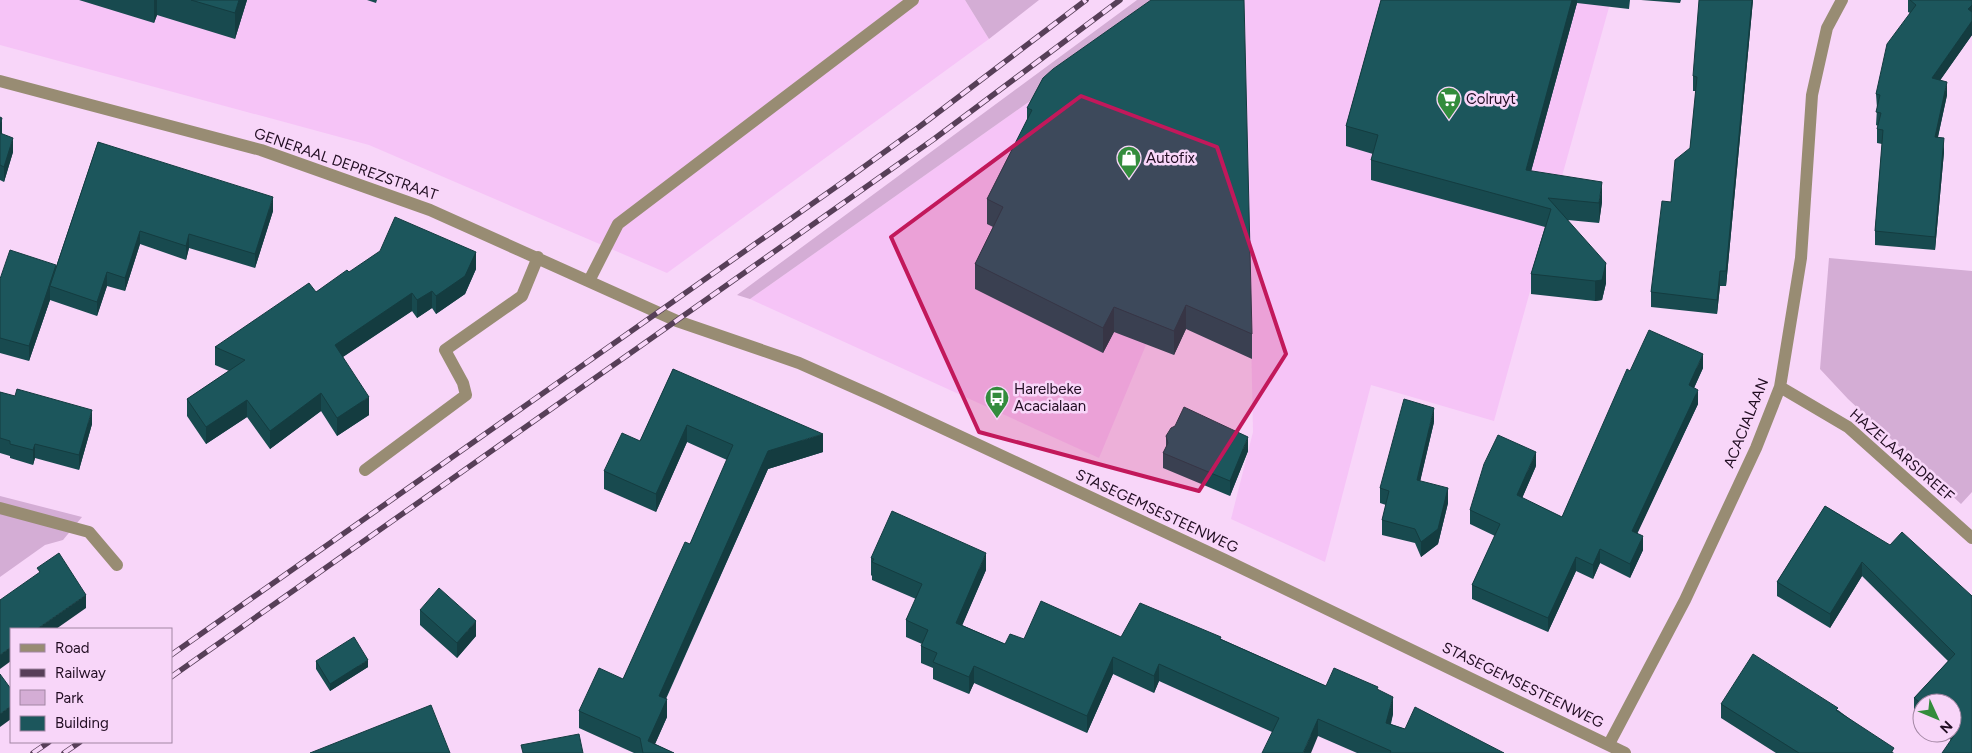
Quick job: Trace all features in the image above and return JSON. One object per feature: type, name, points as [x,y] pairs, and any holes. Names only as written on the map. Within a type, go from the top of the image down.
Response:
[{"type":"street","points":[[589,281],[618,224],[913,0]]},
{"type":"street","name":"ACACIALAAN","points":[[1609,744],[1685,600],[1756,448],[1780,387],[1801,258],[1812,95],[1827,28],[1842,0]]},
{"type":"street","name":"GENERAAL DEPREZSTRAAT","points":[[0,81],[261,150],[430,210],[668,316]]},
{"type":"street","points":[[365,470],[466,395],[463,383],[445,350],[522,296],[538,257]]},
{"type":"street","name":"STASEGEMSESTEENWEG","points":[[668,316],[798,363],[871,395],[1231,563],[1625,753]]},
{"type":"street","name":"HAZELAARSDREEF","points":[[1780,387],[1848,427],[1972,538]]},
{"type":"street","points":[[0,508],[89,532],[117,565]]},
{"type":"highlighted area","points":[[1081,96],[1217,147],[1286,354],[1199,491],[979,432],[891,237]]},
{"type":"shaded area","points":[[0,0],[965,0],[989,39],[667,273],[369,145],[0,45]]},
{"type":"shaded area","points":[[1173,0],[1611,0],[1494,421],[1371,385],[1325,562],[1231,519],[1253,432],[1250,287],[1168,292],[1099,458],[750,299]]},
{"type":"green space","points":[[965,0],[1039,0],[989,39]]},
{"type":"green space","points":[[1137,0],[1173,0],[750,299],[737,295]]},
{"type":"green space","points":[[1829,258],[1972,271],[1972,492],[1961,504],[1848,399],[1820,369]]},
{"type":"green space","points":[[0,496],[82,517],[63,540],[45,545],[0,577]]},
{"type":"building","points":[[191,0],[239,0],[235,13]]},
{"type":"building","name":"Autofix","points":[[1151,0],[1244,0],[1252,334],[1186,305],[1174,331],[1114,307],[1103,328],[975,264],[1003,207],[987,199],[1032,110],[1027,108],[1043,78]]},
{"type":"building","name":"Colruyt","points":[[1381,0],[1572,0],[1526,170],[1602,182],[1599,203],[1548,198],[1606,263],[1602,280],[1595,281],[1531,274],[1551,209],[1371,160],[1378,135],[1346,126]]},
{"type":"building","points":[[1699,0],[1752,0],[1726,271],[1720,271],[1717,300],[1651,292],[1662,201],[1671,202],[1675,160],[1690,148],[1697,77],[1693,76]]},
{"type":"building","points":[[1910,0],[1972,0],[1972,5],[1968,9],[1972,12],[1972,21],[1932,78],[1947,82],[1935,137],[1944,138],[1935,237],[1875,231],[1883,130],[1877,129],[1881,113],[1876,112],[1880,95],[1876,94],[1887,44],[1916,5]]},
{"type":"building","points":[[0,133],[13,138],[4,167],[0,165]]},
{"type":"building","points":[[98,142],[273,197],[255,254],[189,234],[186,246],[140,231],[125,278],[107,272],[97,302],[50,286]]},
{"type":"building","points":[[395,217],[476,252],[465,276],[436,296],[432,291],[417,300],[412,293],[335,345],[369,397],[337,418],[321,393],[270,431],[247,400],[206,427],[187,399],[245,360],[215,347],[309,283],[316,292],[347,270],[349,272],[380,251]]},
{"type":"building","points":[[10,250],[56,265],[29,346],[0,338],[0,279]]},
{"type":"building","points":[[1649,330],[1703,354],[1689,385],[1698,390],[1632,531],[1643,536],[1630,564],[1600,549],[1593,565],[1576,557],[1548,618],[1472,585],[1500,524],[1470,510],[1484,464],[1498,435],[1536,452],[1517,495],[1562,517],[1627,369],[1630,371]]},
{"type":"building","points":[[673,369],[823,434],[768,451],[659,696],[667,699],[648,741],[674,753],[643,753],[640,738],[579,711],[599,668],[623,679],[685,542],[690,544],[733,445],[687,425],[656,494],[604,471],[622,433],[640,441]]},
{"type":"building","points":[[17,389],[92,410],[79,455],[35,444],[33,450],[10,444],[10,441],[0,438],[0,392],[15,396]]},
{"type":"building","points":[[1404,399],[1434,408],[1417,480],[1448,488],[1438,529],[1421,542],[1415,529],[1382,520],[1389,491],[1380,488]]},
{"type":"building","points":[[1184,407],[1248,437],[1230,481],[1163,453],[1168,443],[1166,436],[1171,428],[1175,426]]},
{"type":"building","points":[[1825,506],[1890,545],[1902,532],[1972,596],[1972,753],[1942,753],[1949,743],[1962,743],[1962,693],[1919,693],[1955,654],[1862,562],[1830,614],[1777,582]]},
{"type":"building","points":[[892,511],[986,553],[956,623],[1005,644],[1010,634],[1024,639],[1041,601],[1121,637],[1140,603],[1221,637],[1220,639],[1326,686],[1334,668],[1378,687],[1377,689],[1393,697],[1386,723],[1405,729],[1415,707],[1504,753],[1390,753],[1391,751],[1318,719],[1303,753],[1262,753],[1279,718],[1159,664],[1154,676],[1113,657],[1087,716],[974,666],[969,677],[933,662],[937,653],[921,646],[928,630],[906,620],[922,584],[872,562],[874,559],[871,558]]},
{"type":"building","points":[[59,553],[86,595],[38,628],[10,628],[10,648],[0,655],[0,600],[40,572],[37,568]]},
{"type":"building","points":[[439,588],[476,621],[457,643],[420,610]]},
{"type":"building","points":[[354,637],[368,660],[330,684],[316,661]]},
{"type":"building","points":[[1753,654],[1838,708],[1836,710],[1894,748],[1891,753],[1799,753],[1721,704]]},
{"type":"building","points":[[0,674],[10,688],[10,707],[0,714]]},
{"type":"building","points":[[431,705],[450,753],[310,753]]},
{"type":"building","points":[[579,734],[583,753],[523,753],[521,745]]},
{"type":"railway","points":[[172,654],[843,182],[919,127],[1086,0]]},
{"type":"railway","points":[[172,676],[934,139],[1120,0]]},
{"type":"railway","points":[[33,753],[48,743]]},
{"type":"railway","points":[[64,753],[79,743]]},
{"type":"place","name":"Colruyt","points":[[1449,120]]},
{"type":"place","name":"Autofix","points":[[1129,179]]},
{"type":"place","name":"Harelbeke Acacialaan","points":[[997,419]]}]
